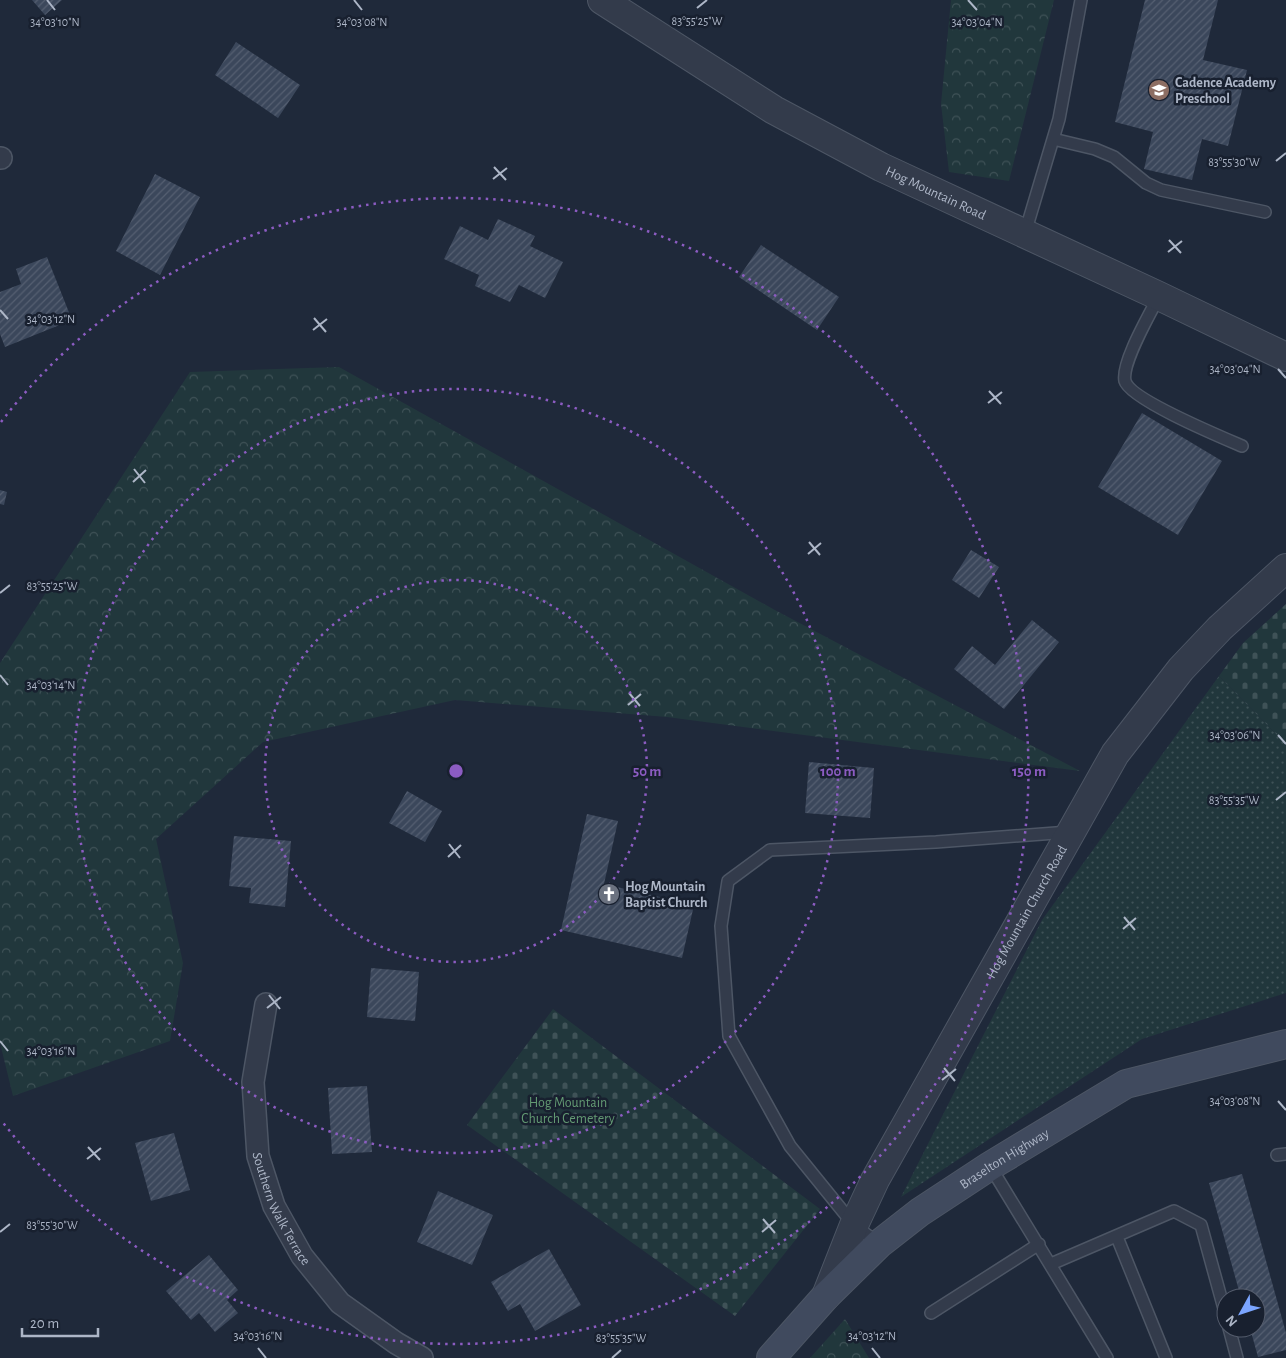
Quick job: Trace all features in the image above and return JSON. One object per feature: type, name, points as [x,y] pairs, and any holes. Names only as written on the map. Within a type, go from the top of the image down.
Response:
[{"type":"main road","name":"Braselton Highway","points":[[771,1358],[826,1296],[879,1244],[920,1212],[990,1166],[1126,1084],[1286,1044]]},
{"type":"street","name":"Hog Mountain Road","points":[[602,0],[774,110],[881,168],[1159,296],[1286,357]]},
{"type":"street","name":"Hog Mountain Church Road","points":[[826,1296],[854,1225],[875,1180],[1115,754],[1181,669],[1220,628],[1286,568]]},
{"type":"street","name":"Southern Walk Terrace","points":[[266,1004],[254,1082],[258,1156],[274,1206],[302,1256],[340,1303],[396,1343],[422,1358]]},
{"type":"lane","points":[[1025,235],[1059,118],[1081,0]]},
{"type":"lane","points":[[1053,139],[1095,149],[1114,157],[1146,183],[1162,190],[1265,212]]},
{"type":"lane","points":[[1159,296],[1131,352],[1125,380],[1129,388],[1141,398],[1242,446]]},
{"type":"lane","points":[[879,1244],[854,1225],[790,1146],[729,1036],[721,926],[728,881],[770,850],[936,842],[1071,832]]},
{"type":"lane","points":[[990,1166],[1107,1358]]},
{"type":"lane","points":[[1051,1264],[1118,1237],[1174,1211],[1201,1225],[1218,1288]]},
{"type":"lane","points":[[1118,1237],[1166,1358]]},
{"type":"lane","points":[[931,1313],[1039,1244]]},
{"type":"lane","points":[[1232,1338],[1237,1358]]},
{"type":"green space","points":[[951,0],[1054,0],[1009,181],[949,172],[941,104]]},
{"type":"green space","points":[[339,367],[773,609],[1080,771],[667,717],[455,700],[263,742],[156,839],[183,963],[170,1041],[13,1096],[0,1043],[0,663],[190,372]]},
{"type":"green space","points":[[1286,604],[1286,744],[1219,676],[1243,643]]},
{"type":"green space","points":[[1219,676],[1286,744],[1286,993],[1142,1039],[901,1197],[1042,920]]},
{"type":"green space","name":"Hog Mountain Church Cemetery","points":[[553,1009],[820,1209],[735,1316],[467,1125]]},
{"type":"green space","points":[[845,1319],[869,1358],[810,1358]]},
{"type":"building","points":[[32,0],[62,0],[45,15]]},
{"type":"building","points":[[1145,0],[1218,0],[1203,60],[1247,70],[1228,146],[1202,139],[1192,180],[1144,169],[1153,132],[1115,122]]},
{"type":"building","points":[[236,42],[300,85],[278,118],[215,75]]},
{"type":"building","points":[[155,174],[200,197],[160,275],[116,251]]},
{"type":"building","points":[[498,219],[535,236],[530,246],[563,262],[545,298],[519,285],[510,302],[475,286],[479,275],[444,259],[460,226],[488,240]]},
{"type":"building","points":[[761,245],[839,297],[817,330],[739,277]]},
{"type":"building","points":[[47,257],[72,320],[5,347],[0,334],[0,292],[21,284],[16,269]]},
{"type":"building","points":[[1142,413],[1222,461],[1178,535],[1098,487]]},
{"type":"building","points":[[0,490],[7,492],[4,505],[0,504]]},
{"type":"building","points":[[971,550],[999,567],[979,598],[952,580]]},
{"type":"building","points":[[1032,620],[1059,642],[1004,709],[954,669],[972,646],[995,665]]},
{"type":"building","points":[[809,762],[874,768],[870,818],[805,813]]},
{"type":"building","points":[[407,791],[442,811],[425,842],[389,823]]},
{"type":"building","name":"Hog Mountain Baptist Church","points":[[587,814],[618,821],[604,884],[694,905],[682,958],[561,930]]},
{"type":"building","points":[[234,836],[291,841],[285,907],[249,903],[251,888],[229,886]]},
{"type":"building","points":[[371,968],[419,972],[415,1021],[367,1017]]},
{"type":"building","points":[[367,1086],[372,1152],[332,1154],[328,1088]]},
{"type":"building","points":[[174,1133],[190,1190],[151,1201],[135,1143]]},
{"type":"building","points":[[1242,1174],[1286,1333],[1286,1350],[1258,1357],[1253,1338],[1266,1338],[1266,1288],[1238,1288],[1209,1183]]},
{"type":"building","points":[[438,1191],[493,1215],[472,1265],[417,1242]]},
{"type":"building","points":[[549,1249],[581,1305],[535,1331],[520,1304],[508,1311],[491,1282]]},
{"type":"building","points":[[209,1255],[238,1290],[227,1300],[238,1313],[215,1332],[199,1313],[191,1320],[166,1291]]},
{"type":"place","name":"Cadence Academy Preschool","points":[[1159,90]]},
{"type":"place","name":"Hog Mountain Baptist Church","points":[[609,894]]}]
